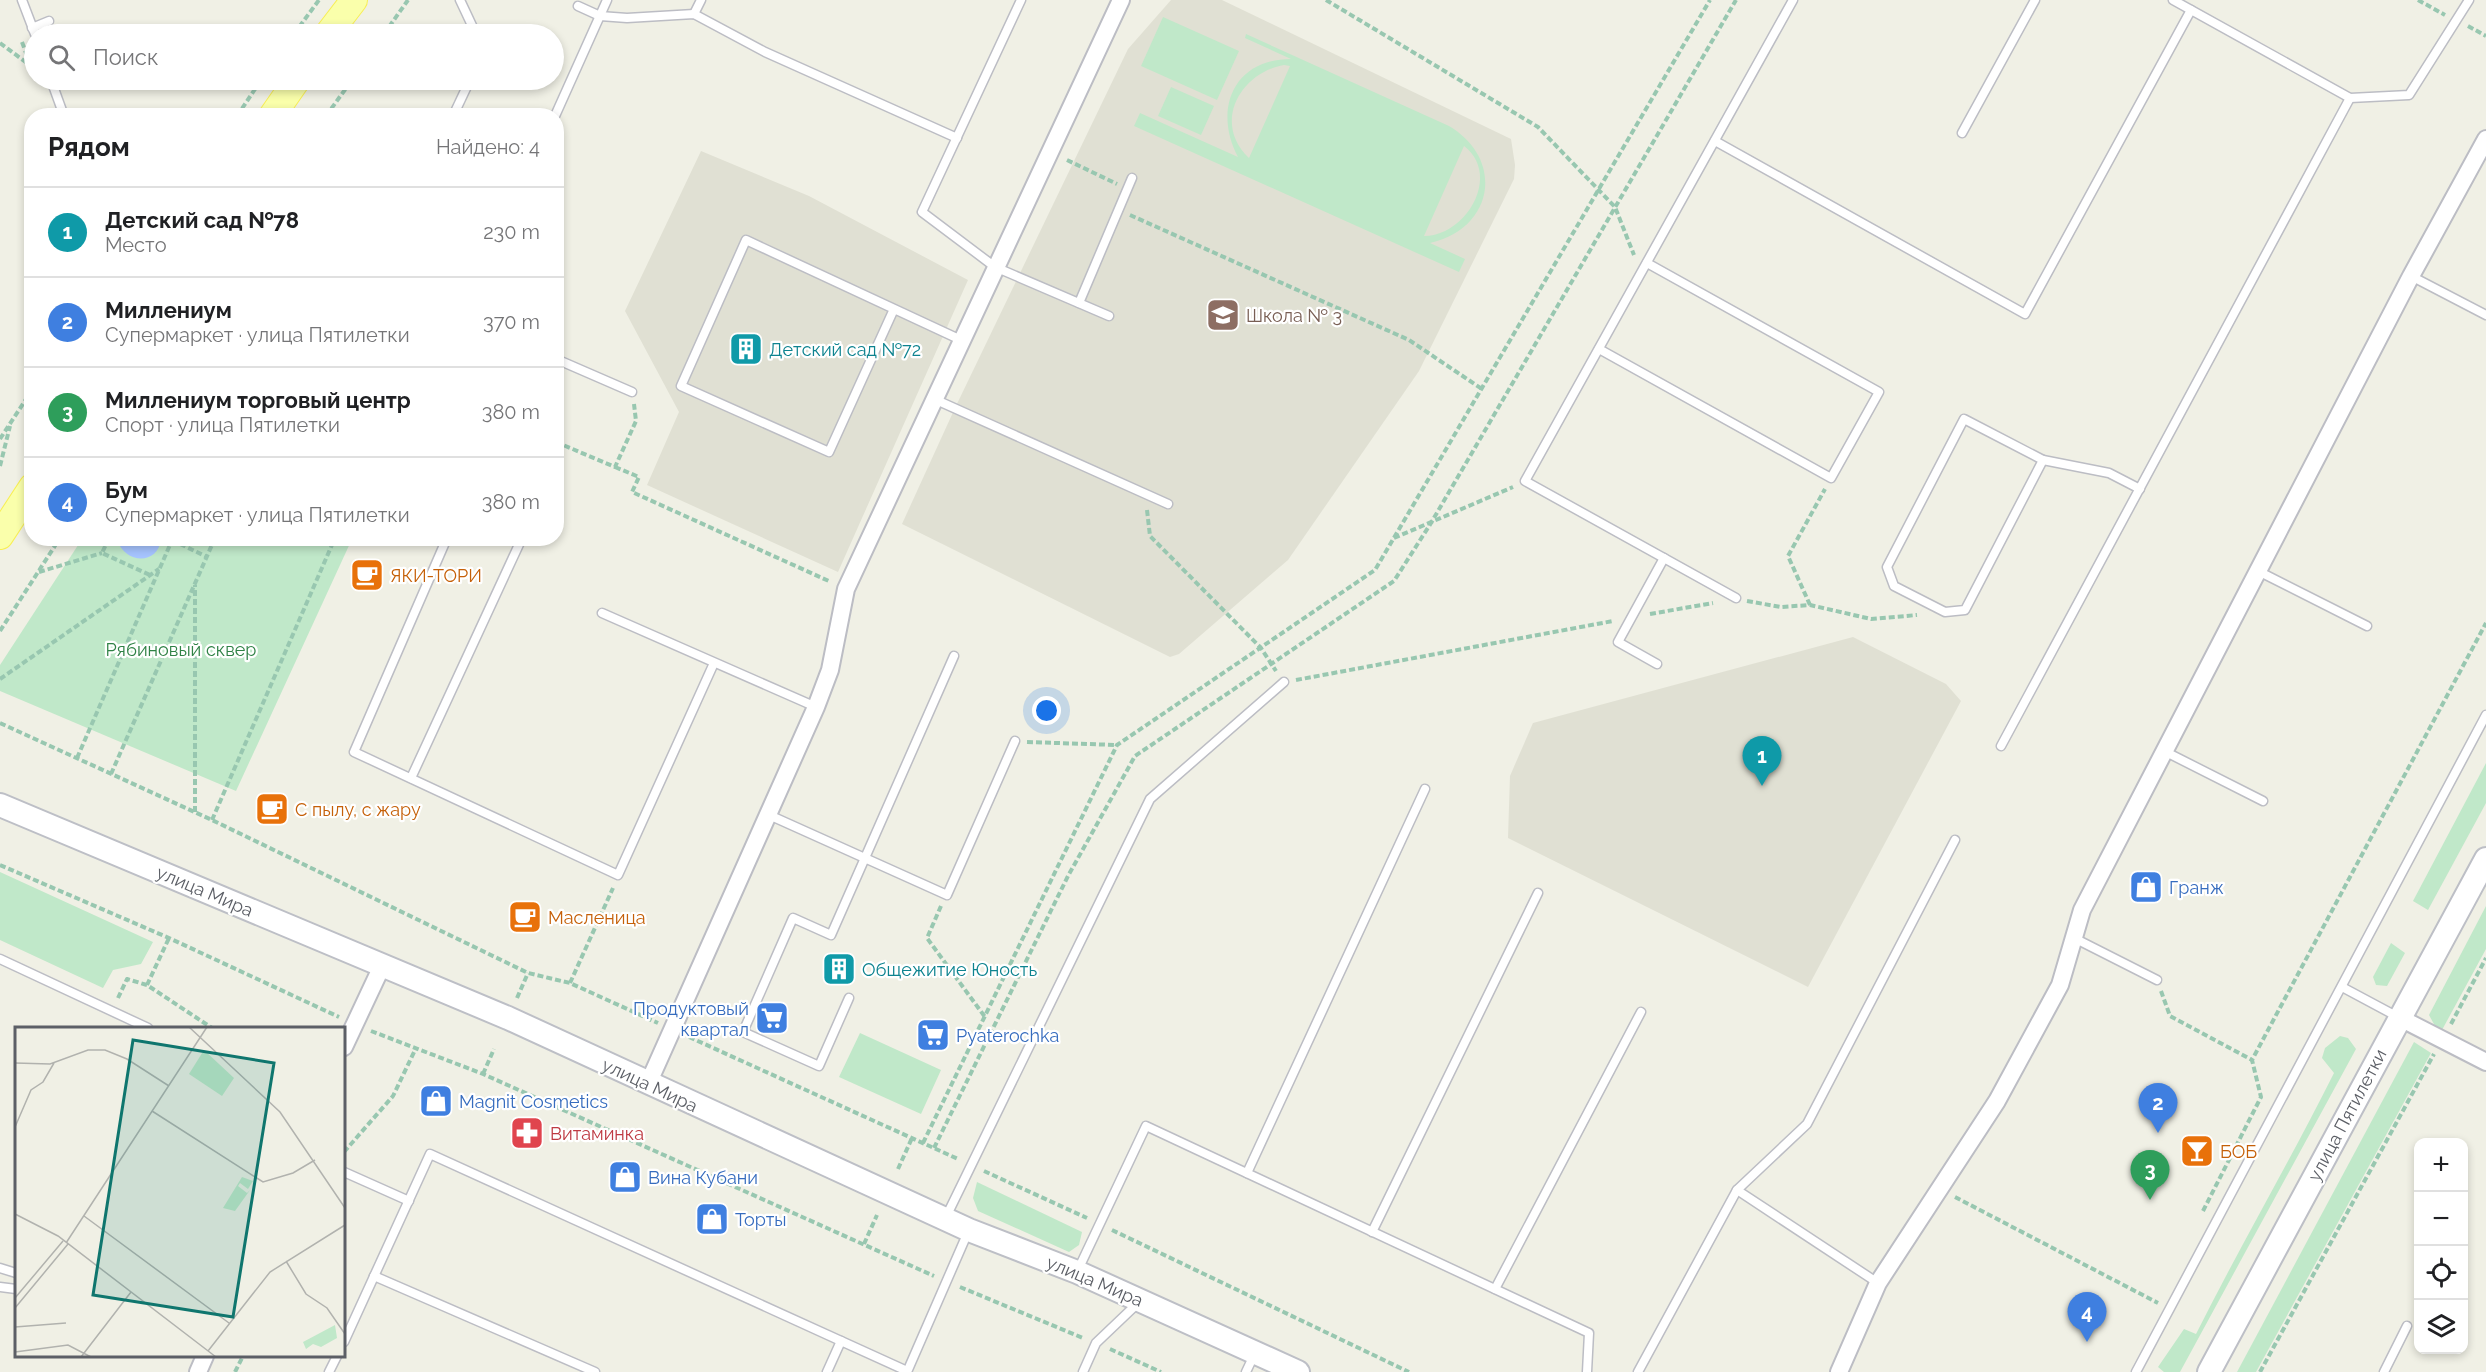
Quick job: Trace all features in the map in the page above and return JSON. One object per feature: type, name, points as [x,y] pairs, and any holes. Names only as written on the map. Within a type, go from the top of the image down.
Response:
[{"type":"main road","points":[[336,24],[354,0]]},
{"type":"main road","points":[[278,108],[290,90]]},
{"type":"main road","points":[[0,536],[24,499]]},
{"type":"main road","name":"улица Мира","points":[[0,805],[508,1018],[969,1230],[1077,1272],[1140,1300],[1251,1362],[1298,1372]]},
{"type":"main road","name":"улица Пятилетки","points":[[2209,1372],[2486,859]]},
{"type":"street","points":[[648,1084],[816,707],[830,670],[846,589],[1121,0]]},
{"type":"street","points":[[1839,1372],[1878,1283],[1997,1101],[2055,994],[2082,910],[2411,276],[2486,139]]},
{"type":"street","points":[[345,1045],[382,966]]},
{"type":"street","points":[[2400,1018],[2486,1062]]},
{"type":"street","points":[[198,1372],[206,1357]]},
{"type":"lane","points":[[22,0],[31,24]]},
{"type":"lane","points":[[460,0],[471,24]]},
{"type":"lane","points":[[559,108],[607,0]]},
{"type":"lane","points":[[694,14],[701,0]]},
{"type":"lane","points":[[1021,0],[922,212],[995,267],[1109,316]]},
{"type":"lane","points":[[1736,598],[1525,482],[1793,0]]},
{"type":"lane","points":[[1962,133],[2035,0]]},
{"type":"lane","points":[[2173,0],[2350,98],[2409,96],[2469,0]]},
{"type":"lane","points":[[578,6],[600,16],[627,18],[694,14],[765,52],[957,138]]},
{"type":"lane","points":[[1715,141],[2025,314],[2191,10]]},
{"type":"lane","points":[[44,24],[49,21]]},
{"type":"lane","points":[[55,90],[61,108]]},
{"type":"lane","points":[[457,108],[465,90]]},
{"type":"lane","points":[[2001,746],[2350,98]]},
{"type":"lane","points":[[1079,303],[1132,178]]},
{"type":"lane","points":[[894,309],[829,452],[681,386],[746,240],[961,340]]},
{"type":"lane","points":[[1599,349],[1831,478],[1879,392],[1647,263]]},
{"type":"lane","points":[[2411,276],[2486,315]]},
{"type":"lane","points":[[564,362],[632,392]]},
{"type":"lane","points":[[934,399],[1168,504]]},
{"type":"lane","points":[[2043,460],[1965,610],[1946,612],[1894,586],[1887,567],[1964,419],[2043,460],[2109,473],[2140,489]]},
{"type":"lane","points":[[444,546],[354,752],[618,875],[714,663]]},
{"type":"lane","points":[[411,778],[518,546]]},
{"type":"lane","points":[[1657,664],[1617,642],[1664,558]]},
{"type":"lane","points":[[2258,571],[2367,626]]},
{"type":"lane","points":[[602,613],[816,707]]},
{"type":"lane","points":[[849,998],[819,1066],[743,1032],[793,918],[831,934],[954,656]]},
{"type":"lane","points":[[945,1219],[1150,799],[1284,682]]},
{"type":"lane","points":[[2136,1372],[2486,715]]},
{"type":"lane","points":[[769,815],[947,895],[1014,741]]},
{"type":"lane","points":[[2164,751],[2263,801]]},
{"type":"lane","points":[[1247,1173],[1425,789]]},
{"type":"lane","points":[[1638,1372],[1737,1190],[1807,1124],[1955,840]]},
{"type":"lane","points":[[1372,1232],[1538,893]]},
{"type":"lane","points":[[2074,938],[2157,980]]},
{"type":"lane","points":[[0,959],[113,1010],[144,1027]]},
{"type":"lane","points":[[2342,987],[2400,1018]]},
{"type":"lane","points":[[1496,1290],[1641,1012]]},
{"type":"lane","points":[[1077,1272],[1146,1126],[1589,1333],[1587,1372]]},
{"type":"lane","points":[[345,1340],[430,1154],[907,1372],[969,1230]]},
{"type":"lane","points":[[345,1172],[409,1201]]},
{"type":"lane","points":[[1737,1190],[1878,1283]]},
{"type":"lane","points":[[0,1268],[15,1274]]},
{"type":"lane","points":[[374,1276],[594,1372]]},
{"type":"lane","points":[[0,1287],[15,1289]]},
{"type":"lane","points":[[1083,1372],[1096,1343],[1140,1300]]},
{"type":"lane","points":[[2384,1372],[2408,1326]]},
{"type":"lane","points":[[827,1372],[841,1341]]},
{"type":"lane","points":[[329,1372],[336,1357]]},
{"type":"path","points":[[301,24],[319,0]]},
{"type":"path","points":[[391,24],[408,0]]},
{"type":"path","points":[[1326,0],[1538,127],[1616,207],[1641,273]]},
{"type":"path","points":[[923,1143],[1117,745],[1375,570],[1710,0]]},
{"type":"path","points":[[934,1148],[1068,876],[1135,756],[1394,581],[1431,523],[1736,0]]},
{"type":"path","points":[[0,43],[24,62]]},
{"type":"path","points":[[242,108],[254,90]]},
{"type":"path","points":[[332,108],[345,90]]},
{"type":"path","points":[[1050,152],[1127,189]]},
{"type":"path","points":[[1119,209],[1409,340],[1482,388]]},
{"type":"path","points":[[615,467],[636,421],[632,392]]},
{"type":"path","points":[[0,439],[24,402]]},
{"type":"path","points":[[0,466],[11,422]]},
{"type":"path","points":[[564,445],[639,477],[632,492],[846,589]]},
{"type":"path","points":[[1809,605],[1788,556],[1831,478]]},
{"type":"path","points":[[1394,538],[1525,482]]},
{"type":"path","points":[[1146,495],[1150,536],[1261,648],[1284,682],[1736,598],[1781,607],[1809,605],[1870,619],[1946,612]]},
{"type":"path","points":[[0,631],[55,546]]},
{"type":"path","points":[[102,553],[105,546]]},
{"type":"path","points":[[77,758],[170,546]]},
{"type":"path","points":[[186,546],[207,557]]},
{"type":"path","points":[[111,774],[212,546]]},
{"type":"path","points":[[212,820],[332,546]]},
{"type":"path","points":[[39,573],[102,553],[151,575]]},
{"type":"path","points":[[0,679],[160,569]]},
{"type":"path","points":[[195,583],[195,812]]},
{"type":"path","points":[[2198,1220],[2261,1097],[2252,1060],[2486,623]]},
{"type":"path","points":[[0,723],[212,820],[528,973],[570,983],[1099,1224],[1409,1372]]},
{"type":"path","points":[[1014,741],[1117,745]]},
{"type":"path","points":[[0,865],[169,938],[341,1018]]},
{"type":"path","points":[[570,983],[618,875]]},
{"type":"path","points":[[947,895],[927,938],[985,1017]]},
{"type":"path","points":[[147,986],[169,938]]},
{"type":"path","points":[[2260,1372],[2486,958]]},
{"type":"path","points":[[517,998],[528,973]]},
{"type":"path","points":[[113,1010],[127,979],[147,986],[209,1027]]},
{"type":"path","points":[[2157,980],[2170,1016],[2252,1060]]},
{"type":"path","points":[[364,1028],[483,1074],[948,1282],[1161,1372]]},
{"type":"path","points":[[345,1151],[393,1096],[416,1048]]},
{"type":"path","points":[[483,1074],[494,1049]]},
{"type":"path","points":[[898,1169],[912,1138]]},
{"type":"path","points":[[1940,1189],[2170,1309]]},
{"type":"path","points":[[864,1244],[877,1215]]},
{"type":"path","points":[[2156,1302],[2162,1292]]},
{"type":"path","points":[[235,1372],[242,1357]]},
{"type":"shaded area","name":"Школа № 3","points":[[1171,0],[1222,0],[1511,139],[1515,165],[1514,179],[1419,371],[1288,560],[1179,654],[1170,657],[902,524],[955,408],[1128,49]]},
{"type":"shaded area","points":[[701,151],[809,196],[968,280],[838,572],[647,485],[679,412],[625,311]]},
{"type":"shaded area","points":[[1853,637],[1946,684],[1961,701],[1808,987],[1508,838],[1510,776],[1533,723]]},
{"type":"green space","points":[[1163,17],[1239,51],[1217,100],[1141,66]]},
{"type":"green space","points":[[1246,34],[1449,126],[1467,140],[1479,157],[1485,174],[1484,192],[1479,209],[1468,224],[1451,235],[1430,243],[1465,259],[1459,272],[1134,126],[1140,113],[1238,157],[1228,122],[1228,105],[1233,90],[1242,78],[1255,68],[1271,61],[1291,59],[1245,38]],"holes":[[[1284,65],[1290,66],[1249,158],[1238,144],[1233,130],[1232,115],[1236,101],[1255,78],[1268,70]],[[1464,146],[1475,158],[1480,172],[1479,187],[1474,202],[1453,226],[1439,233],[1424,236]]]},
{"type":"green space","points":[[1171,87],[1214,106],[1201,135],[1158,116]]},
{"type":"green space","name":"Рябиновый сквер","points":[[77,546],[349,546],[236,791],[0,691],[0,665]]},
{"type":"green space","points":[[2486,763],[2486,803],[2428,910],[2413,901]]},
{"type":"green space","points":[[0,872],[153,942],[141,964],[113,970],[103,988],[0,940]]},
{"type":"green space","points":[[2486,906],[2486,949],[2442,1030],[2435,1026],[2429,1015]]},
{"type":"green space","points":[[2391,943],[2405,953],[2387,986],[2376,985],[2373,977]]},
{"type":"green space","points":[[860,1033],[941,1070],[921,1114],[839,1077]]},
{"type":"green space","points":[[2340,1036],[2348,1038],[2356,1049],[2180,1372],[2164,1372],[2158,1367],[2184,1329],[2196,1334],[2317,1106],[2334,1073],[2322,1058],[2325,1048]]},
{"type":"green space","points":[[2414,1042],[2431,1053],[2256,1372],[2237,1372]]},
{"type":"green space","points":[[977,1182],[1082,1232],[1079,1245],[1069,1252],[978,1211],[973,1198]]},
{"type":"water","points":[[159,546],[154,554],[140,558],[126,553],[121,547]]},
{"type":"place","name":"Школа № 3","points":[[1223,315]]},
{"type":"place","name":"Детский сад №72","points":[[746,349]]},
{"type":"place","name":"ЯКИ-ТОРИ","points":[[367,575]]},
{"type":"place","name":"Детский сад №78","points":[[1762,786]]},
{"type":"place","name":"С пылу, с жару","points":[[272,809]]},
{"type":"place","name":"Гранж","points":[[2146,887]]},
{"type":"place","name":"Масленица","points":[[525,917]]},
{"type":"place","name":"Общежитие Юность","points":[[839,969]]},
{"type":"place","name":"Продуктовый квартал","points":[[772,1018]]},
{"type":"place","name":"Pyaterochka","points":[[933,1035]]},
{"type":"place","name":"Magnit Cosmetics","points":[[436,1101]]},
{"type":"place","name":"Витаминка","points":[[527,1133]]},
{"type":"place","name":"Миллениум","points":[[2158,1133]]},
{"type":"place","name":"БОБ","points":[[2197,1151]]},
{"type":"place","name":"Вина Кубани","points":[[625,1177]]},
{"type":"place","name":"Миллениум торговый центр","points":[[2150,1200]]},
{"type":"place","name":"Торты","points":[[712,1219]]},
{"type":"place","name":"Бум","points":[[2087,1342]]}]
